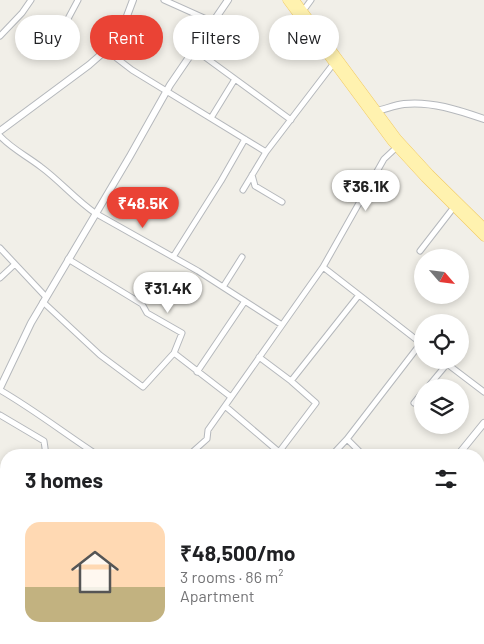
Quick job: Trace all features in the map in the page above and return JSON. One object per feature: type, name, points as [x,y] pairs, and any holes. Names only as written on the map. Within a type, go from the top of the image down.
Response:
[{"type":"main road","points":[[287,0],[334,63],[399,144],[454,207],[484,237]]},
{"type":"main road","points":[[295,0],[374,113]]},
{"type":"main road","points":[[399,144],[484,228]]},
{"type":"street","points":[[0,36],[32,0]]},
{"type":"street","points":[[70,15],[78,0]]},
{"type":"street","points":[[127,15],[133,0]]},
{"type":"street","points":[[164,0],[197,15]]},
{"type":"street","points":[[218,15],[228,0]]},
{"type":"street","points":[[303,11],[311,0]]},
{"type":"street","points":[[0,131],[95,60]]},
{"type":"street","points":[[119,60],[132,70],[266,152]]},
{"type":"street","points":[[88,449],[0,389],[31,323],[187,60]]},
{"type":"street","points":[[209,60],[291,120]]},
{"type":"street","points":[[243,190],[266,152],[334,63]]},
{"type":"street","points":[[211,118],[235,79]]},
{"type":"street","points":[[374,113],[403,104],[430,104],[484,119]]},
{"type":"street","points":[[0,136],[16,151],[42,167],[84,206],[223,287],[282,325]]},
{"type":"street","points":[[173,257],[245,139]]},
{"type":"street","points":[[196,449],[207,439],[208,430],[323,267],[384,159],[399,144]]},
{"type":"street","points":[[252,175],[255,186],[282,202]]},
{"type":"street","points":[[422,249],[454,207]]},
{"type":"street","points":[[0,248],[45,299],[100,355],[143,386],[174,353],[182,333],[147,313],[142,304],[68,259]]},
{"type":"street","points":[[223,287],[242,257]]},
{"type":"street","points":[[0,278],[15,264]]},
{"type":"street","points":[[323,267],[414,338]]},
{"type":"street","points":[[291,381],[359,295]]},
{"type":"street","points":[[197,372],[245,301]]},
{"type":"street","points":[[174,353],[231,398]]},
{"type":"street","points":[[338,449],[414,354]]},
{"type":"street","points":[[259,357],[316,403],[281,449]]},
{"type":"street","points":[[454,369],[484,392]]},
{"type":"street","points":[[225,406],[275,449]]},
{"type":"street","points":[[0,415],[44,441],[45,449]]},
{"type":"street","points":[[463,449],[484,423]]},
{"type":"street","points":[[347,439],[357,449]]}]
